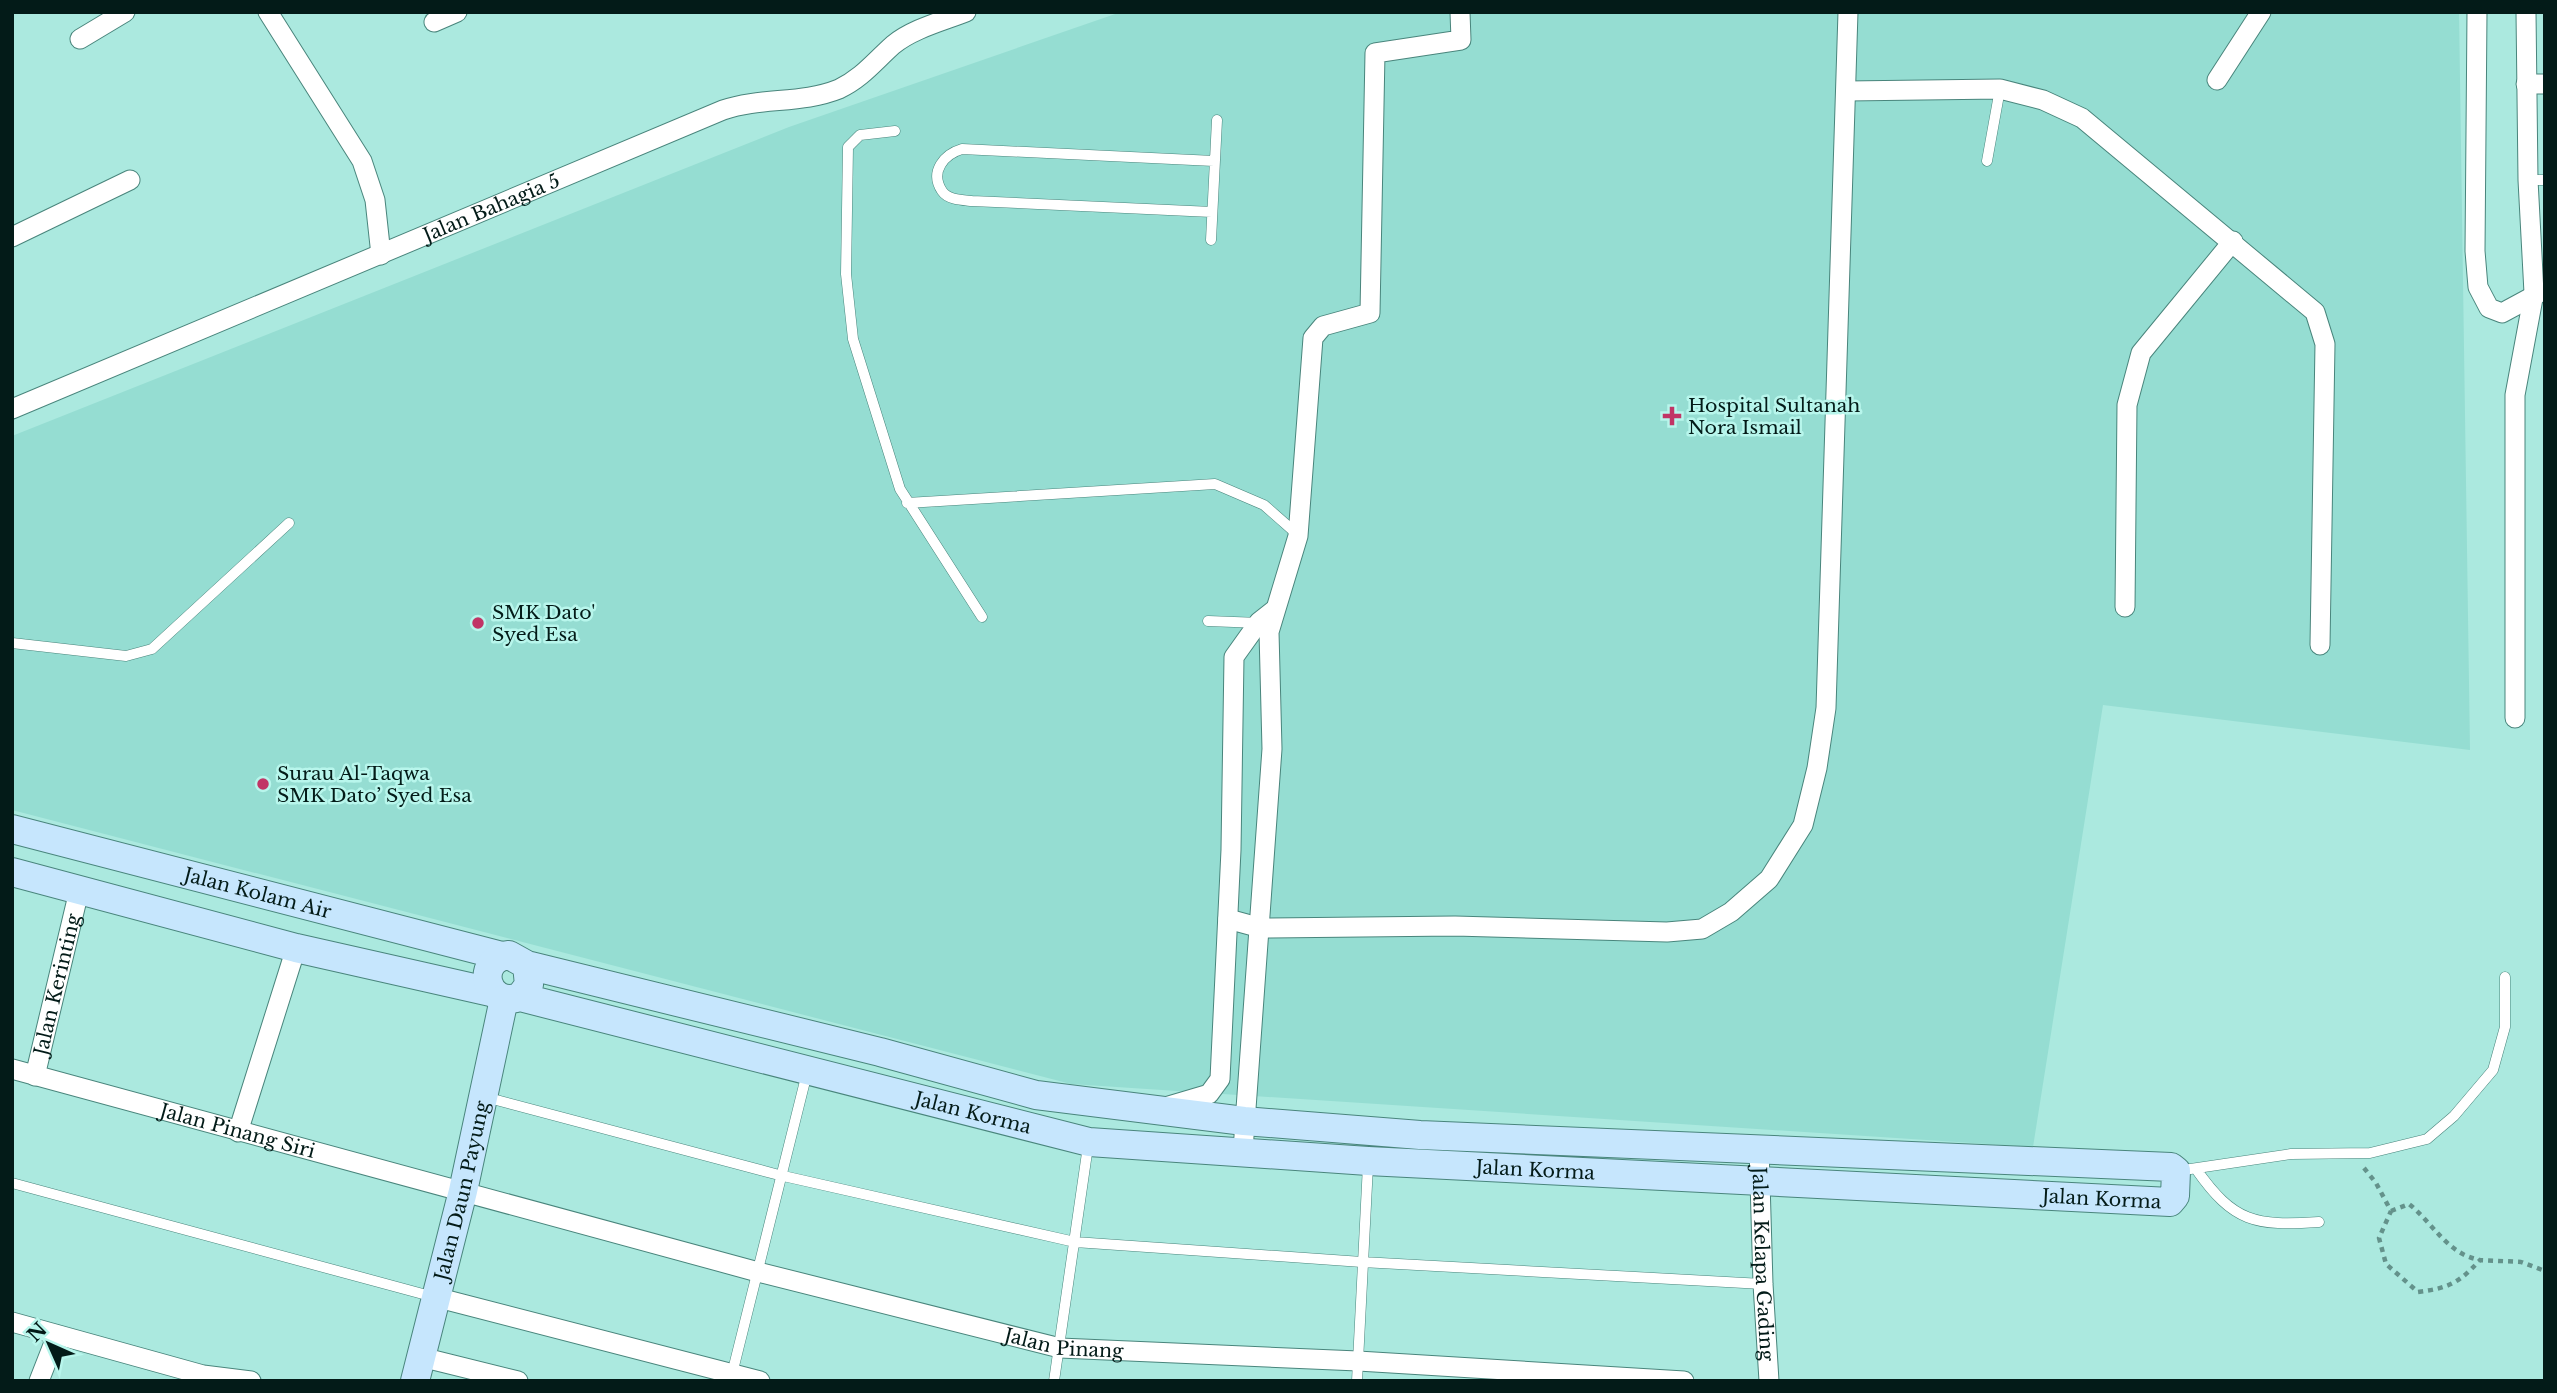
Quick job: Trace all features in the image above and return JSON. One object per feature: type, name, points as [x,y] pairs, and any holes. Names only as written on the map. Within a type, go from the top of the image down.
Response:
[{"type":"street","points":[[80,40],[125,12]]},
{"type":"street","points":[[268,12],[362,161],[375,200],[381,255]]},
{"type":"street","points":[[434,22],[457,12]]},
{"type":"street","name":"Jalan Bahagia 5","points":[[12,409],[723,110],[757,100],[808,98],[838,89],[865,74],[894,43],[923,20],[966,12]]},
{"type":"street","points":[[1159,1109],[1209,1094],[1220,1079],[1230,865],[1234,657],[1264,627],[1277,608],[1298,536],[1313,338],[1324,326],[1370,313],[1375,53],[1461,40],[1460,12]]},
{"type":"street","points":[[1228,919],[1261,928],[1455,926],[1667,932],[1702,929],[1731,912],[1769,879],[1803,825],[1826,708],[1848,12]]},
{"type":"street","points":[[2217,80],[2261,12]]},
{"type":"street","points":[[2477,12],[2474,251],[2477,287],[2489,308],[2502,313],[2539,293]]},
{"type":"street","points":[[2515,718],[2515,394],[2539,293],[2535,84],[2526,12]]},
{"type":"street","points":[[1847,91],[2000,89],[2043,100],[2082,118],[2315,312],[2325,344],[2320,645]]},
{"type":"street","points":[[13,235],[130,180]]},
{"type":"street","points":[[2126,607],[2127,405],[2141,353],[2233,241]]},
{"type":"street","points":[[1243,1150],[1272,749],[1264,627]]},
{"type":"street","name":"Jalan Kolam Air","points":[[12,829],[515,960]]},
{"type":"street","points":[[1230,865],[1264,869]]},
{"type":"street","points":[[12,872],[296,948],[505,996],[530,985],[515,960],[487,970],[488,985],[505,996]]},
{"type":"street","name":"Jalan Kerinting","points":[[35,1076],[79,891]]},
{"type":"street","points":[[238,1132],[296,948]]},
{"type":"street","name":"Jalan Korma","points":[[505,996],[808,1069],[1089,1142],[1368,1160],[1760,1178],[2170,1202],[2186,1170],[2171,1167],[1759,1147],[1420,1135],[1244,1121],[1036,1095],[880,1052],[515,960]]},
{"type":"street","name":"Jalan Daun Payung","points":[[418,1369],[485,1097],[505,996]]},
{"type":"street","name":"Jalan Pinang Siri","points":[[12,1069],[463,1191]]},
{"type":"street","name":"Jalan Kelapa Gading","points":[[1759,1147],[1769,1381]]},
{"type":"street","name":"Jalan Pinang","points":[[463,1191],[758,1272],[1060,1348],[1357,1371],[1684,1381]]},
{"type":"street","points":[[435,1297],[761,1381]]},
{"type":"street","points":[[12,1322],[202,1378],[251,1381]]},
{"type":"street","points":[[39,1381],[57,1335]]},
{"type":"street","points":[[418,1369],[518,1381]]},
{"type":"lane","points":[[1987,161],[2000,89]]},
{"type":"lane","points":[[1210,240],[1217,120]]},
{"type":"lane","points":[[895,131],[860,135],[849,147],[846,160],[846,274],[853,339],[907,503],[982,617]]},
{"type":"lane","points":[[1212,212],[952,199],[942,190],[938,177],[940,161],[949,153],[962,149],[1214,161]]},
{"type":"lane","points":[[907,503],[1215,484],[1265,505],[1298,536]]},
{"type":"lane","points":[[12,643],[126,656],[152,649],[289,523]]},
{"type":"lane","points":[[1208,621],[1264,627]]},
{"type":"lane","points":[[2186,1170],[2291,1154],[2389,1150],[2427,1139],[2454,1116],[2484,1084],[2493,1070],[2502,1043],[2505,977]]},
{"type":"lane","points":[[732,1374],[779,1175],[808,1069]]},
{"type":"lane","points":[[485,1097],[779,1175],[1075,1242],[1362,1262],[1763,1284]]},
{"type":"lane","points":[[1054,1381],[1089,1142]]},
{"type":"lane","points":[[1357,1371],[1368,1160]]},
{"type":"lane","points":[[2186,1170],[2222,1203],[2251,1219],[2287,1224],[2319,1222]]},
{"type":"lane","points":[[12,1183],[435,1297]]},
{"type":"path","points":[[2354,1153],[2376,1183],[2391,1211]]},
{"type":"path","points":[[2480,1260],[2467,1275],[2447,1289],[2418,1292],[2386,1264],[2379,1238],[2391,1211],[2409,1205],[2430,1220],[2444,1241],[2464,1257],[2521,1262],[2545,1271]]},
{"type":"shaded area","name":"Hospital Sultanah Nora Ismail","points":[[1121,12],[2459,12],[2470,750],[2103,705],[2033,1147],[1071,1084],[12,810],[12,436],[789,127]]},
{"type":"place","name":"Hospital Sultanah Nora Ismail","points":[[1672,416]]},
{"type":"place","name":"SMK Dato' Syed Esa","points":[[478,623]]},
{"type":"place","name":"Surau Al-Taqwa SMK Dato’ Syed Esa","points":[[263,784]]}]
